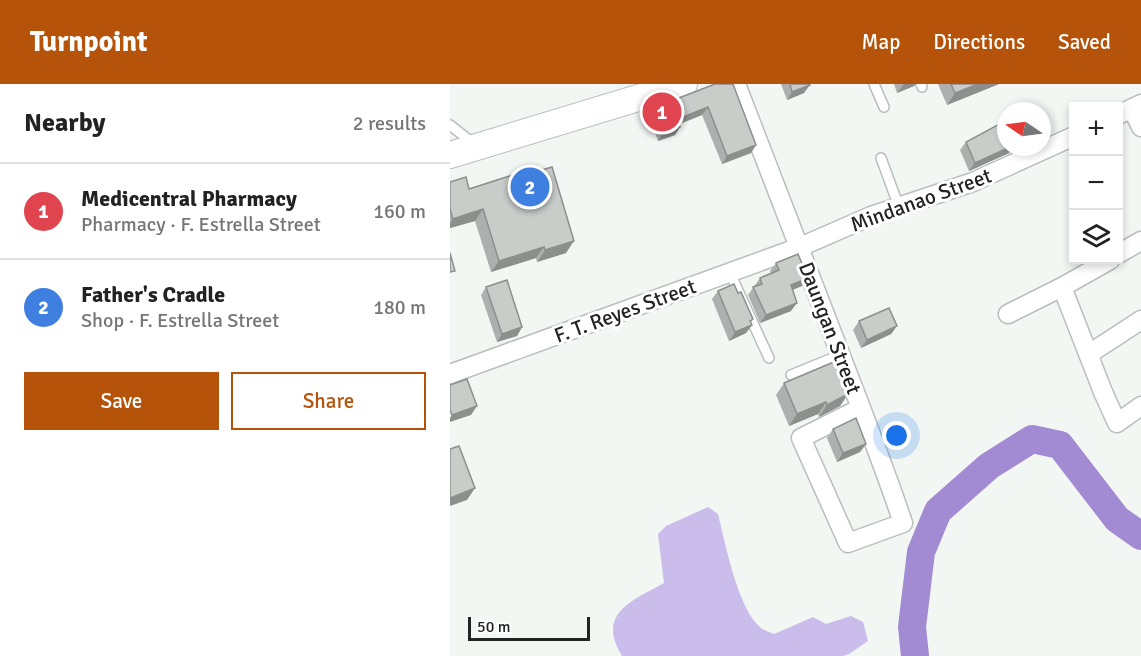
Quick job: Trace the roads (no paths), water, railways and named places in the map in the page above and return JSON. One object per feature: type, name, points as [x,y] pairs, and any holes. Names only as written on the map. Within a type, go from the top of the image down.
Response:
[{"type":"main road","points":[[450,155],[684,84]]},
{"type":"street","name":"Daungan Street","points":[[736,84],[861,408],[903,523],[848,543],[801,438],[861,408]]},
{"type":"street","points":[[1131,109],[1141,127]]},
{"type":"street","name":"Mindanao Street","points":[[800,248],[871,216],[973,182],[1069,138]]},
{"type":"street","points":[[1123,252],[1141,241]]},
{"type":"street","name":"F. T. Reyes Street","points":[[450,374],[800,248]]},
{"type":"street","points":[[1008,314],[1103,264]]},
{"type":"street","points":[[1062,287],[1102,392],[1117,423],[1141,406]]},
{"type":"street","points":[[1089,354],[1141,320]]},
{"type":"lane","points":[[874,84],[884,107]]},
{"type":"lane","points":[[450,125],[478,147]]},
{"type":"lane","points":[[881,158],[899,207]]},
{"type":"lane","points":[[730,273],[769,358]]},
{"type":"lane","points":[[791,375],[840,355]]},
{"type":"waterway","points":[[915,656],[912,627],[921,552],[938,511],[989,466],[1032,439],[1060,445],[1117,519],[1141,536]]},
{"type":"place","name":"Medicentral Pharmacy","points":[[662,112]]},
{"type":"place","name":"Father's Cradle","points":[[530,187]]}]
